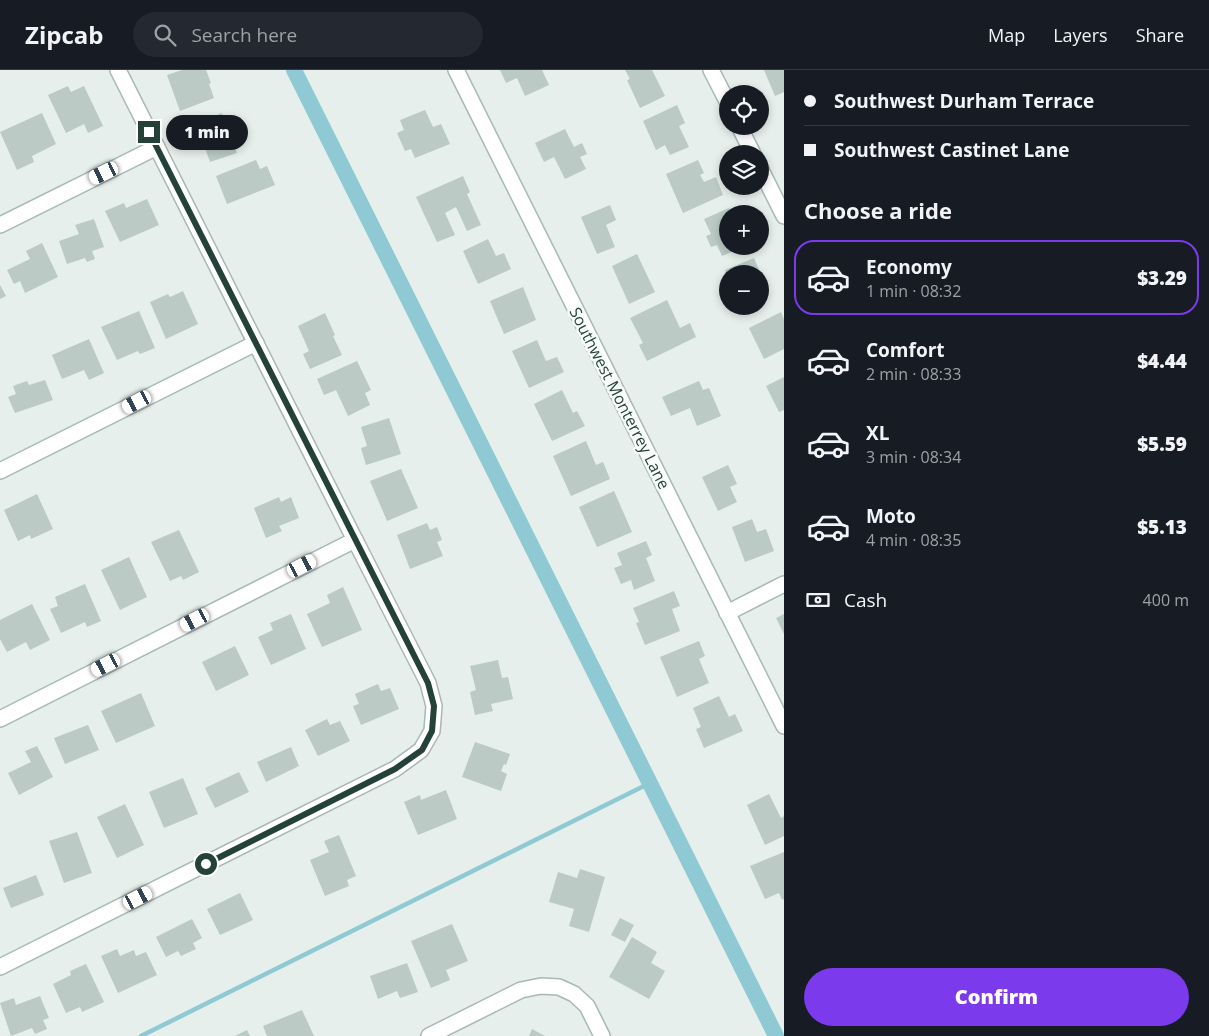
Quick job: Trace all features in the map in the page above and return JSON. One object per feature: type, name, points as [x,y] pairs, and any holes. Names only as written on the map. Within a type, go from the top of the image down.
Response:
[{"type":"street","points":[[0,966],[395,769],[422,750],[432,731],[434,706],[428,683],[118,70]]},
{"type":"street","name":"Southwest Monterrey Lane","points":[[456,70],[784,726]]},
{"type":"street","points":[[711,70],[719,86]]},
{"type":"street","points":[[0,225],[157,147]]},
{"type":"street","points":[[769,186],[784,216]]},
{"type":"street","points":[[0,470],[256,343]]},
{"type":"street","points":[[0,719],[355,540]]},
{"type":"street","points":[[727,613],[784,584]]},
{"type":"street","points":[[429,1036],[521,990],[541,986],[559,987],[574,994],[587,1006],[602,1036]]},
{"type":"building","points":[[182,70],[206,70],[214,98],[180,111],[167,75]]},
{"type":"building","points":[[500,70],[542,70],[549,85],[525,96],[517,78],[506,83]]},
{"type":"building","points":[[625,70],[652,70],[665,96],[640,108],[627,80],[630,79]]},
{"type":"building","points":[[764,70],[784,70],[784,92],[775,96]]},
{"type":"building","points":[[68,86],[71,92],[84,86],[103,126],[88,133],[84,124],[66,133],[48,95]]},
{"type":"building","points":[[677,105],[685,123],[679,126],[689,147],[670,155],[665,145],[656,150],[643,121]]},
{"type":"building","points":[[425,110],[433,127],[441,124],[450,144],[415,158],[411,149],[405,151],[397,133],[404,130],[400,120]]},
{"type":"building","points":[[42,113],[56,144],[32,156],[34,162],[17,170],[0,132]]},
{"type":"building","points":[[222,113],[237,153],[210,162],[196,123]]},
{"type":"building","points":[[565,129],[574,147],[582,143],[587,154],[580,157],[586,169],[565,179],[554,157],[544,162],[535,143]]},
{"type":"building","points":[[256,160],[260,169],[267,166],[275,185],[227,204],[216,176]]},
{"type":"building","points":[[698,160],[704,173],[700,175],[704,182],[716,177],[719,185],[719,195],[723,195],[683,213],[666,174]]},
{"type":"building","points":[[463,176],[470,192],[467,194],[481,225],[467,231],[456,207],[445,213],[455,235],[437,242],[416,197]]},
{"type":"building","points":[[147,199],[159,225],[120,242],[105,211],[124,203],[126,208]]},
{"type":"building","points":[[610,205],[616,220],[606,225],[615,247],[597,254],[581,217]]},
{"type":"building","points":[[719,212],[719,249],[717,245],[711,247],[706,236],[711,234],[704,219]]},
{"type":"building","points":[[94,219],[104,247],[92,251],[95,259],[87,262],[85,258],[67,264],[59,241],[79,234],[75,225]]},
{"type":"building","points":[[488,239],[496,256],[504,253],[511,269],[478,284],[463,251]]},
{"type":"building","points":[[42,243],[58,277],[25,293],[20,281],[14,284],[7,270],[30,259],[26,251]]},
{"type":"building","points":[[637,254],[655,292],[629,304],[612,266]]},
{"type":"building","points":[[754,258],[757,265],[737,265]]},
{"type":"building","points":[[0,285],[6,296],[0,299]]},
{"type":"building","points":[[523,287],[536,320],[504,334],[490,301]]},
{"type":"building","points":[[183,291],[198,324],[166,339],[150,302],[168,294],[170,297]]},
{"type":"building","points":[[667,300],[680,328],[690,323],[696,337],[647,361],[639,345],[643,343],[630,318]]},
{"type":"building","points":[[139,311],[155,348],[140,354],[138,351],[117,360],[101,327]]},
{"type":"building","points":[[781,312],[784,319],[784,349],[764,359],[749,328]]},
{"type":"building","points":[[325,313],[342,355],[310,369],[303,354],[309,351],[298,326]]},
{"type":"building","points":[[89,339],[104,373],[89,380],[84,370],[62,379],[52,355]]},
{"type":"building","points":[[537,340],[546,361],[557,357],[564,372],[529,388],[512,351]]},
{"type":"building","points":[[357,361],[371,390],[365,393],[370,405],[348,416],[336,390],[324,395],[317,379]]},
{"type":"building","points":[[784,377],[784,410],[779,412],[766,386]]},
{"type":"building","points":[[45,380],[53,400],[15,413],[8,397],[16,394],[13,386],[27,381],[29,385]]},
{"type":"building","points":[[699,381],[703,390],[709,388],[721,416],[697,426],[690,408],[671,416],[662,397]]},
{"type":"building","points":[[562,390],[573,413],[577,411],[585,426],[552,441],[534,404]]},
{"type":"building","points":[[389,418],[401,454],[366,465],[361,448],[367,446],[361,427]]},
{"type":"building","points":[[586,441],[596,465],[603,462],[610,479],[571,496],[553,456]]},
{"type":"building","points":[[728,465],[737,484],[730,487],[737,502],[718,511],[702,477]]},
{"type":"building","points":[[401,469],[418,508],[387,521],[370,481]]},
{"type":"building","points":[[614,491],[632,532],[597,547],[579,507]]},
{"type":"building","points":[[37,494],[53,529],[31,539],[30,535],[18,541],[4,510]]},
{"type":"building","points":[[279,497],[281,502],[291,497],[299,518],[279,526],[282,531],[266,538],[254,508]]},
{"type":"building","points":[[752,519],[757,532],[766,529],[774,551],[745,562],[732,527]]},
{"type":"building","points":[[427,523],[430,530],[437,527],[442,540],[437,542],[443,556],[410,569],[397,535]]},
{"type":"building","points":[[179,530],[199,572],[183,580],[181,576],[170,581],[151,542]]},
{"type":"building","points":[[646,541],[652,555],[646,558],[655,581],[634,590],[631,580],[621,584],[614,568],[622,565],[617,553]]},
{"type":"building","points":[[129,557],[147,597],[120,610],[101,570]]},
{"type":"building","points":[[85,584],[101,621],[87,627],[85,622],[61,633],[50,609],[58,606],[55,597]]},
{"type":"building","points":[[343,587],[362,630],[322,647],[307,614],[330,603],[327,595]]},
{"type":"building","points":[[674,591],[680,606],[672,609],[680,631],[645,645],[636,623],[639,622],[633,608]]},
{"type":"building","points":[[32,604],[50,640],[30,650],[26,642],[7,652],[0,639],[0,620]]},
{"type":"building","points":[[291,614],[306,649],[271,665],[258,637],[273,630],[270,623]]},
{"type":"building","points":[[784,614],[784,634],[776,618]]},
{"type":"building","points":[[699,641],[705,656],[699,659],[709,683],[677,697],[660,657]]},
{"type":"building","points":[[235,646],[249,675],[216,691],[202,662]]},
{"type":"building","points":[[498,660],[502,678],[508,677],[513,699],[491,704],[493,711],[475,715],[470,692],[476,690],[470,666]]},
{"type":"building","points":[[378,684],[381,691],[390,688],[399,709],[361,725],[353,706],[359,704],[355,694]]},
{"type":"building","points":[[141,693],[155,726],[116,743],[101,711]]},
{"type":"building","points":[[719,696],[729,717],[735,714],[743,731],[704,748],[696,729],[701,727],[693,708]]},
{"type":"building","points":[[327,719],[330,725],[340,721],[350,741],[318,756],[305,730]]},
{"type":"building","points":[[88,725],[99,750],[65,764],[54,738]]},
{"type":"building","points":[[475,742],[510,754],[506,765],[504,764],[501,771],[507,774],[501,791],[462,777]]},
{"type":"building","points":[[37,746],[53,777],[19,795],[8,773],[31,762],[25,751]]},
{"type":"building","points":[[291,747],[299,766],[266,782],[257,762]]},
{"type":"building","points":[[239,772],[249,792],[215,808],[205,788]]},
{"type":"building","points":[[183,778],[198,814],[164,828],[149,792]]},
{"type":"building","points":[[446,790],[457,819],[418,835],[404,802],[420,795],[421,800]]},
{"type":"building","points":[[769,794],[781,818],[784,816],[784,836],[765,845],[747,805]]},
{"type":"building","points":[[125,804],[144,845],[117,858],[97,817]]},
{"type":"building","points":[[77,832],[92,873],[64,883],[49,841]]},
{"type":"building","points":[[339,835],[356,876],[347,880],[349,886],[325,896],[310,860],[329,852],[324,841]]},
{"type":"building","points":[[784,852],[784,899],[782,900],[779,893],[765,899],[750,866]]},
{"type":"building","points":[[580,869],[605,877],[589,932],[569,926],[574,909],[549,902],[558,872],[577,878]]},
{"type":"building","points":[[36,875],[44,895],[11,908],[3,888]]},
{"type":"building","points":[[240,893],[253,920],[220,935],[207,909]]},
{"type":"building","points":[[620,918],[634,925],[625,942],[611,935]]},
{"type":"building","points":[[192,919],[202,938],[193,943],[196,949],[181,956],[178,951],[166,957],[156,937]]},
{"type":"building","points":[[452,924],[468,961],[446,970],[450,980],[431,988],[411,941]]},
{"type":"building","points":[[632,937],[657,952],[651,963],[665,971],[649,999],[609,977]]},
{"type":"building","points":[[117,949],[120,956],[134,950],[136,956],[146,952],[157,975],[118,993],[101,956]]},
{"type":"building","points":[[407,963],[418,992],[400,998],[397,991],[378,999],[370,976]]},
{"type":"building","points":[[86,964],[104,1002],[82,1012],[80,1007],[66,1013],[53,984],[71,975],[70,971]]},
{"type":"building","points":[[40,996],[49,1018],[43,1020],[47,1029],[35,1034],[32,1028],[11,1036],[0,1003],[14,998],[16,1005]]},
{"type":"building","points":[[302,1010],[314,1036],[267,1036],[263,1026]]},
{"type":"building","points":[[532,1029],[545,1036],[529,1036]]},
{"type":"building","points":[[247,1030],[250,1036],[235,1036]]},
{"type":"waterway","points":[[294,70],[776,1036]]},
{"type":"waterway","points":[[141,1036],[650,783]]},
{"type":"route","points":[[149,132],[428,683],[434,706],[432,731],[422,750],[395,769],[206,864]]}]
